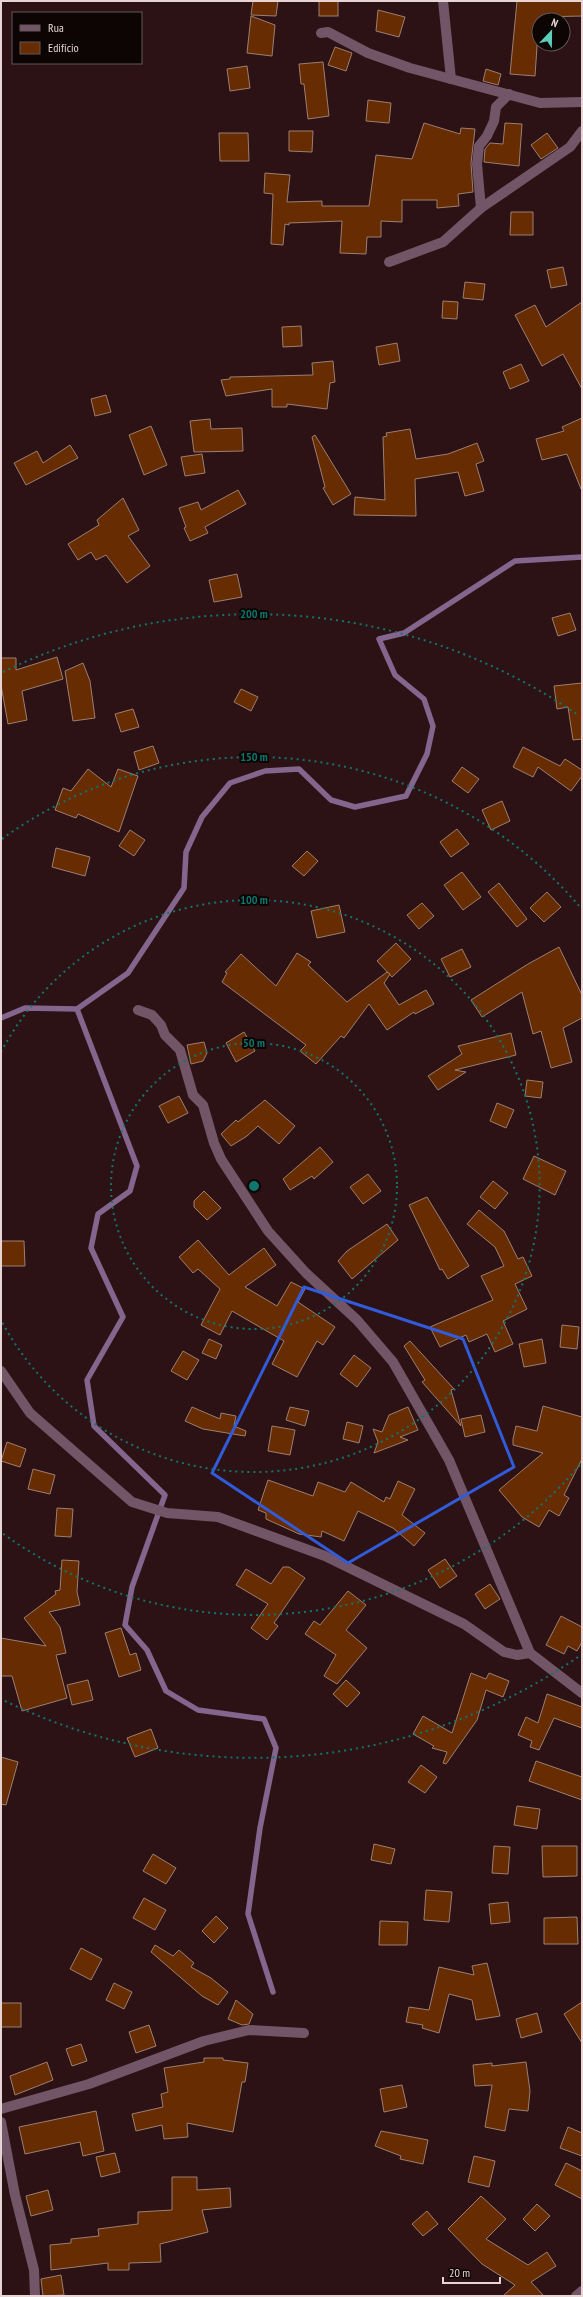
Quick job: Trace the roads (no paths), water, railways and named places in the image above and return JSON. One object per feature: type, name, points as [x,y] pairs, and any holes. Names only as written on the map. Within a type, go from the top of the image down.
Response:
[{"type":"street","points":[[443,1],[452,79]]},
{"type":"street","points":[[320,33],[328,32],[368,52],[410,68],[540,103],[582,102]]},
{"type":"street","points":[[481,208],[477,164],[479,146],[494,121],[496,107],[509,94]]},
{"type":"street","points":[[388,262],[443,242],[481,208],[570,147],[582,131]]},
{"type":"street","points":[[138,1010],[152,1016],[161,1024],[166,1035],[180,1050],[193,1095],[203,1105],[214,1143],[221,1159],[268,1231],[306,1273],[357,1320],[393,1362],[449,1460],[530,1653],[582,1693]]},
{"type":"street","points":[[1,1371],[30,1413],[132,1502],[167,1513],[218,1517],[325,1556],[464,1624],[504,1652],[517,1656],[530,1653]]},
{"type":"street","points":[[1,2109],[89,2084],[204,2042],[249,2030],[304,2033]]},
{"type":"street","points":[[1,2122],[15,2195],[34,2270],[35,2296]]},
{"type":"street","points":[[576,2296],[582,2291]]},
{"type":"waterway","points":[[1,1018],[25,1008],[77,1009],[128,973],[184,888],[186,852],[202,817],[230,783],[265,771],[299,769],[331,800],[355,807],[406,796],[427,754],[433,726],[424,699],[395,675],[379,639],[404,633],[515,561],[582,557]]},
{"type":"waterway","points":[[77,1009],[137,1166],[130,1191],[98,1214],[91,1248],[123,1317],[87,1380],[94,1426],[165,1495],[132,1587],[125,1625],[147,1650],[166,1691],[198,1710],[264,1719],[276,1748],[260,1828],[248,1914],[273,1992]]}]
